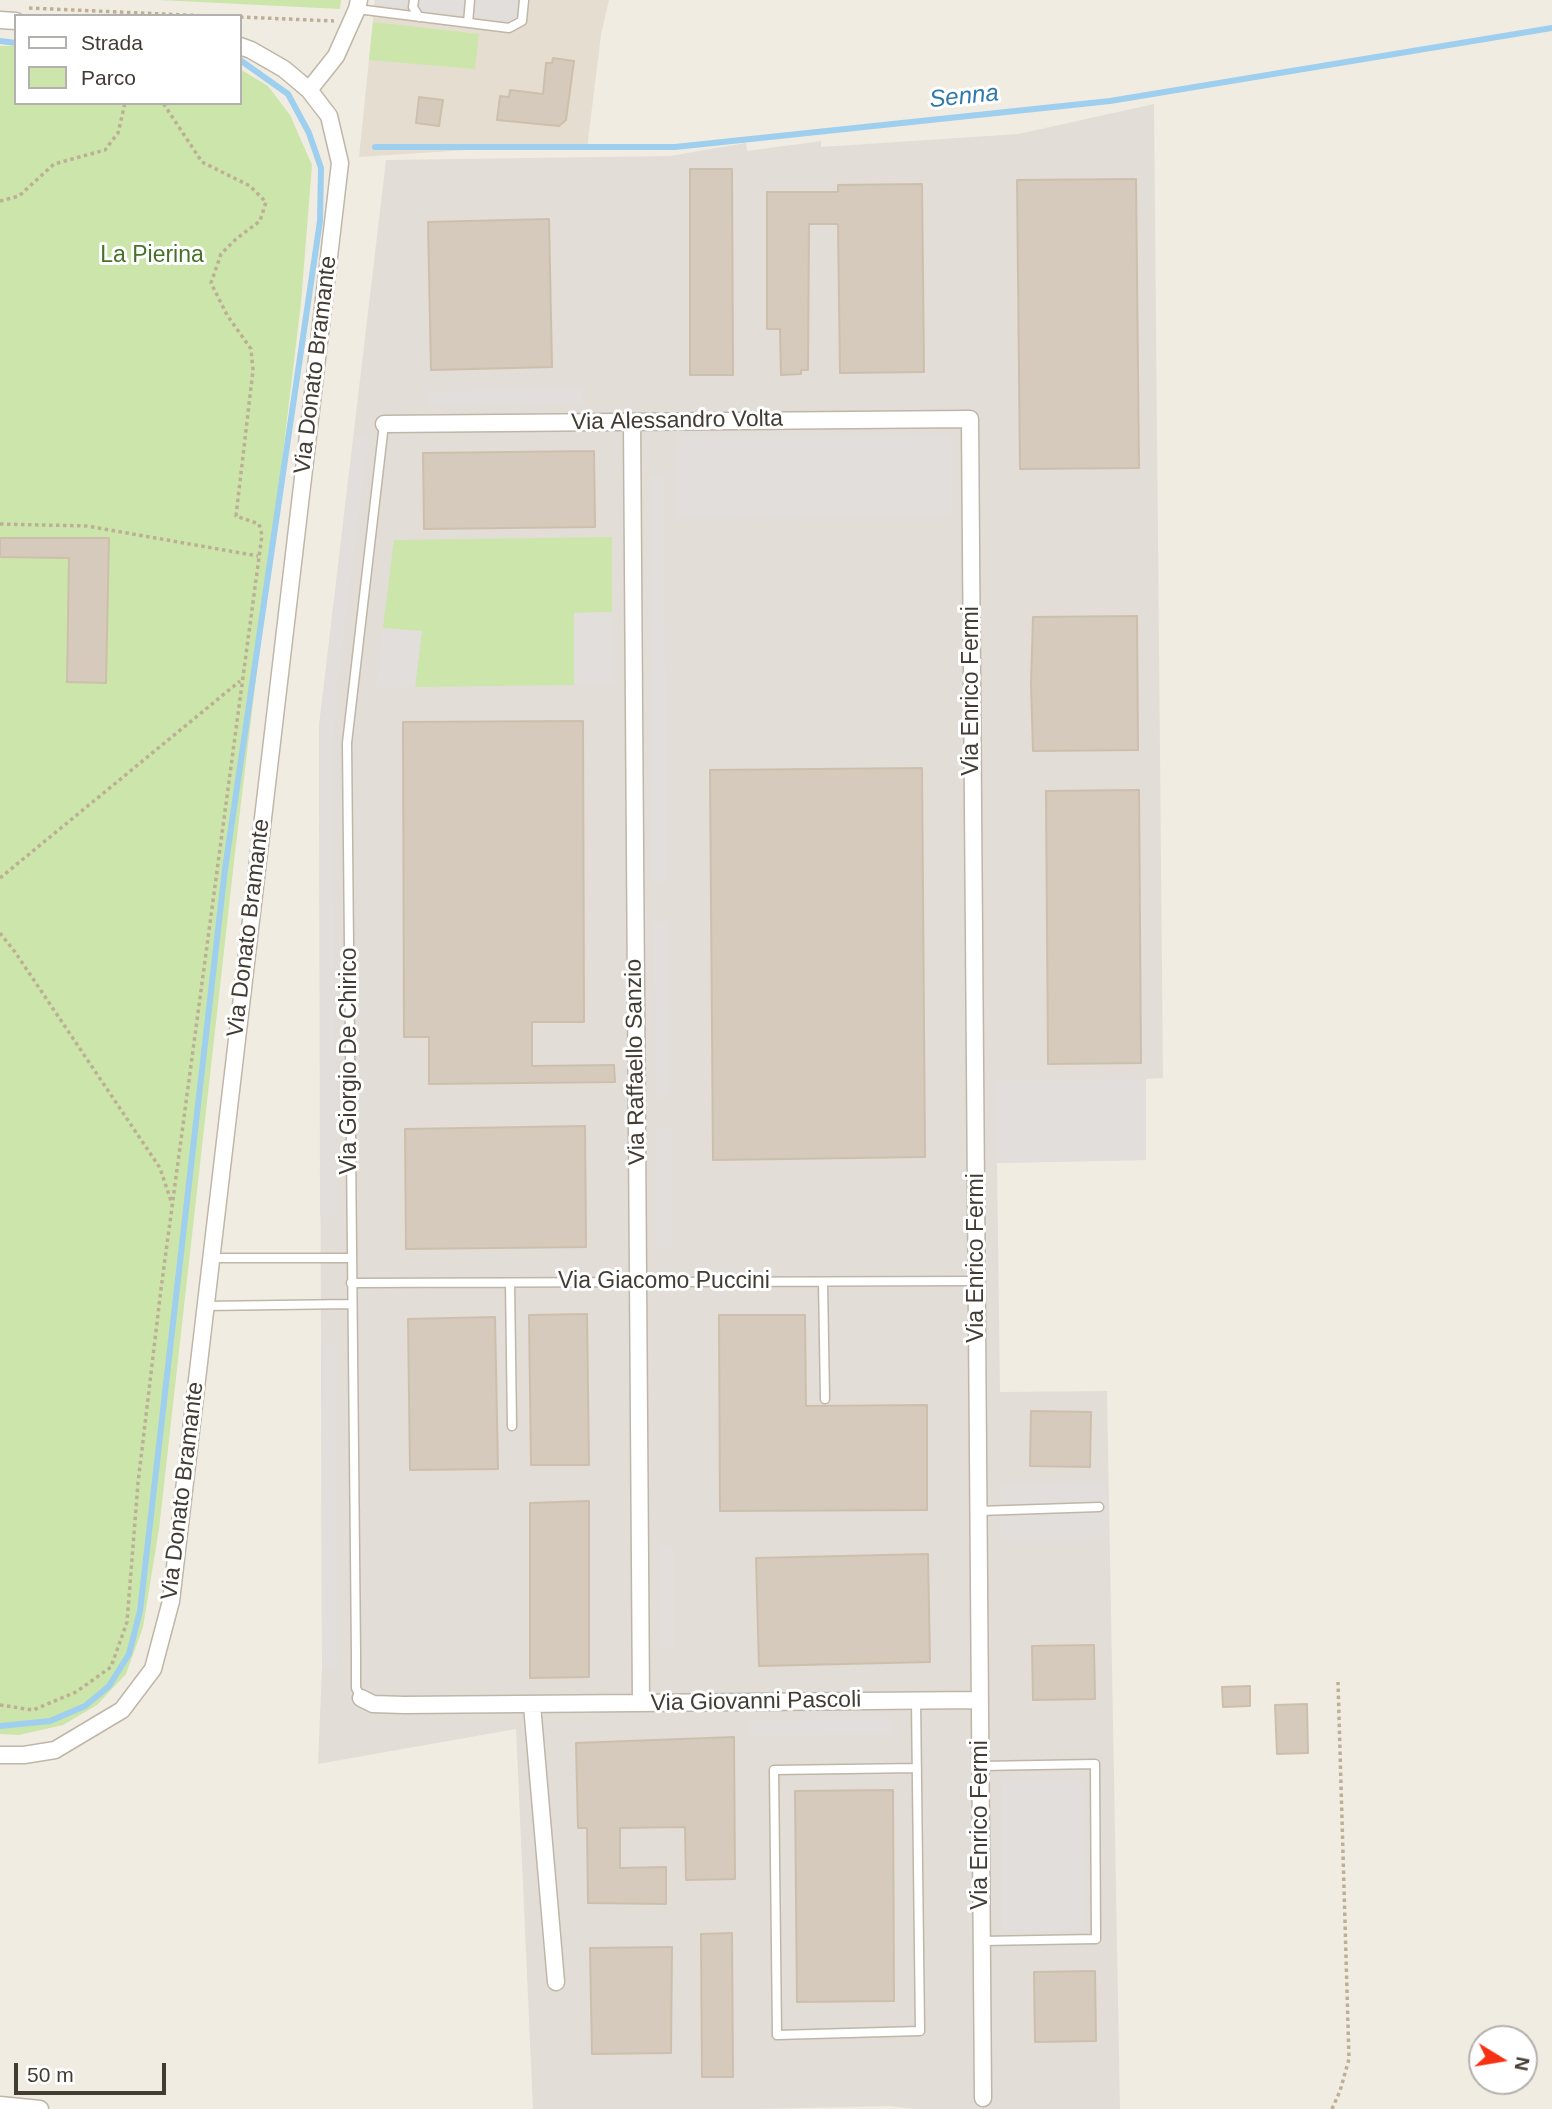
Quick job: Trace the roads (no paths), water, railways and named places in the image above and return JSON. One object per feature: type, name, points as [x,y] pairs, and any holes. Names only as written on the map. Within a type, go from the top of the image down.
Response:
[{"type":"street","points":[[309,90],[335,55],[358,5]]},
{"type":"street","name":"Via Donato Bramante","points":[[0,1755],[24,1755],[55,1750],[88,1733],[122,1710],[153,1669],[171,1601],[340,163],[329,116],[309,90],[284,69],[242,47]]},
{"type":"street","name":"Via Alessandro Volta","points":[[384,424],[970,419]]},
{"type":"street","name":"Via Enrico Fermi","points":[[970,419],[983,2098]]},
{"type":"street","name":"Via Raffaello Sanzio","points":[[632,422],[641,1703]]},
{"type":"street","name":"Via Giovanni Pascoli","points":[[361,1698],[373,1704],[532,1705],[980,1700]]},
{"type":"street","points":[[532,1705],[556,1982]]},
{"type":"street","points":[[0,2105],[40,2109]]},
{"type":"lane","points":[[414,0],[413,7],[419,17]]},
{"type":"lane","points":[[468,23],[470,0]]},
{"type":"lane","points":[[358,5],[419,17],[509,28],[522,21],[524,0]]},
{"type":"lane","name":"Via Giorgio De Chirico","points":[[361,1698],[356,1688],[347,743],[384,424]]},
{"type":"lane","points":[[210,1258],[351,1258]]},
{"type":"lane","name":"Via Giacomo Puccini","points":[[351,1283],[977,1281]]},
{"type":"lane","points":[[823,1282],[825,1399]]},
{"type":"lane","points":[[510,1283],[512,1426]]},
{"type":"lane","points":[[205,1306],[351,1304]]},
{"type":"lane","points":[[979,1511],[1099,1507]]},
{"type":"lane","points":[[916,1700],[917,1768],[920,2031],[777,2035],[774,1770],[917,1768]]},
{"type":"lane","points":[[981,1766],[1095,1764],[1096,1939],[982,1941]]},
{"type":"waterway","name":"Senna","points":[[375,147],[675,147],[1110,101],[1552,28]]},
{"type":"waterway","name":"Senna","points":[[0,41],[14,43]]},
{"type":"waterway","points":[[0,1726],[50,1721],[85,1706],[109,1686],[129,1654],[140,1611],[225,869],[320,221],[321,168],[309,133],[288,94],[242,61]]},
{"type":"park label","name":"La Pierina","points":[[152,256]]}]
